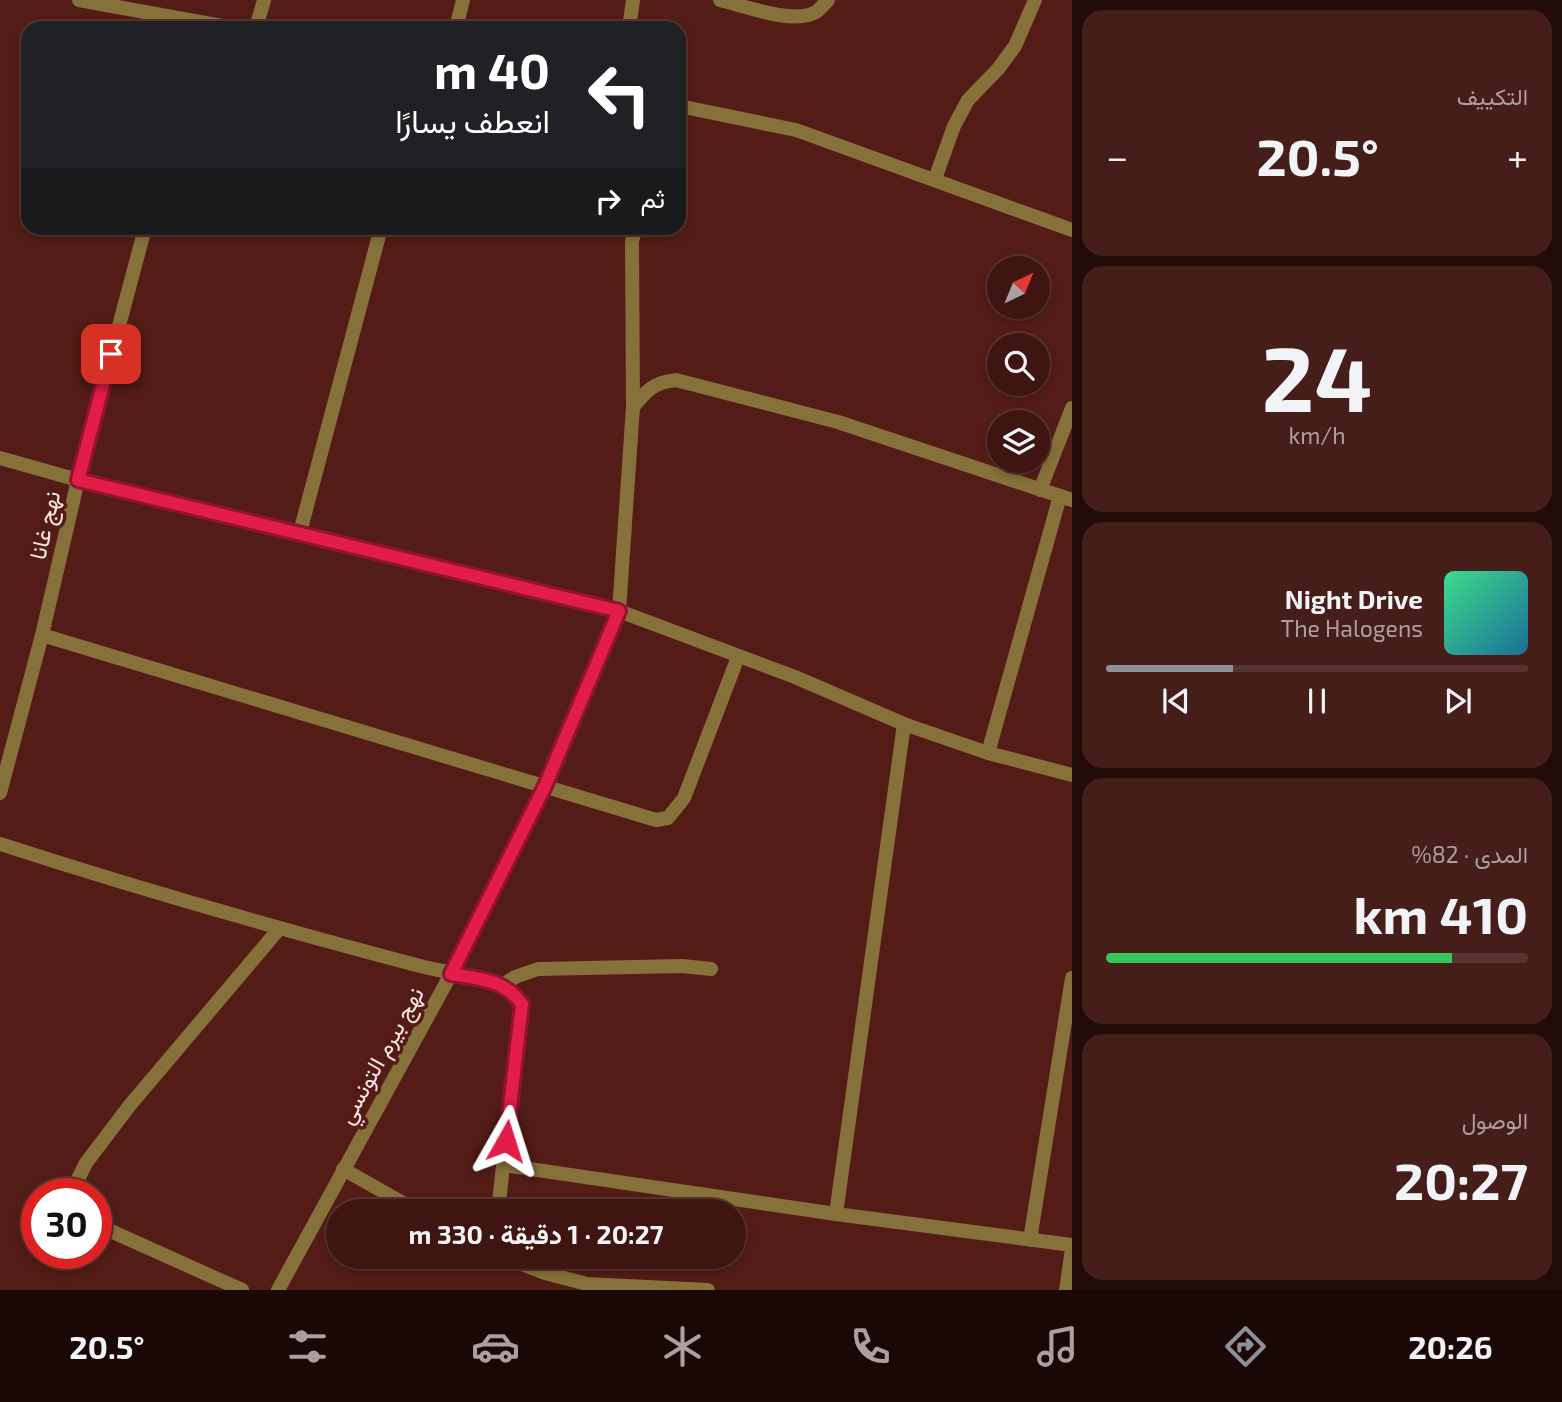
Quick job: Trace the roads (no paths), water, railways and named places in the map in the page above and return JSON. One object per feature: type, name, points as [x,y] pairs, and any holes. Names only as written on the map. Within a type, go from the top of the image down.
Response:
[{"type":"street","points":[[79,0],[179,21]]},
{"type":"street","points":[[258,21],[264,0]]},
{"type":"street","points":[[458,21],[463,0]]},
{"type":"street","points":[[630,21],[633,0]]},
{"type":"street","points":[[720,0],[781,16],[799,16],[816,12],[828,0]]},
{"type":"street","points":[[935,179],[954,126],[968,100],[980,84],[998,69],[1015,46],[1035,0]]},
{"type":"street","points":[[686,107],[796,130],[1072,230]]},
{"type":"street","name":"نهج غانا","points":[[0,793],[42,635],[78,480],[143,235]]},
{"type":"street","points":[[300,533],[379,235]]},
{"type":"street","name":"نهج بيرم التونسي","points":[[278,1290],[451,974],[545,786],[619,611],[633,407],[634,235]]},
{"type":"street","points":[[633,407],[651,386],[676,380],[838,422],[1066,498],[988,753]]},
{"type":"street","points":[[1040,490],[1072,408]]},
{"type":"street","points":[[0,458],[78,480],[619,611],[795,677],[904,724],[988,753],[1072,775]]},
{"type":"street","points":[[42,635],[656,820],[668,818],[684,798],[738,657]]},
{"type":"street","points":[[836,1214],[904,724]]},
{"type":"street","points":[[0,844],[148,892],[451,974],[489,980],[512,991],[522,1004],[499,1199]]},
{"type":"street","points":[[78,1178],[86,1163],[131,1105],[279,929]]},
{"type":"street","points":[[501,986],[514,977],[538,969],[662,966],[712,969]]},
{"type":"street","points":[[1030,1240],[1072,978]]},
{"type":"street","points":[[503,1165],[1072,1247],[1066,1290]]},
{"type":"street","points":[[343,1169],[396,1199]]},
{"type":"street","points":[[112,1232],[242,1290]]},
{"type":"street","points":[[535,1269],[587,1284],[708,1290]]}]
